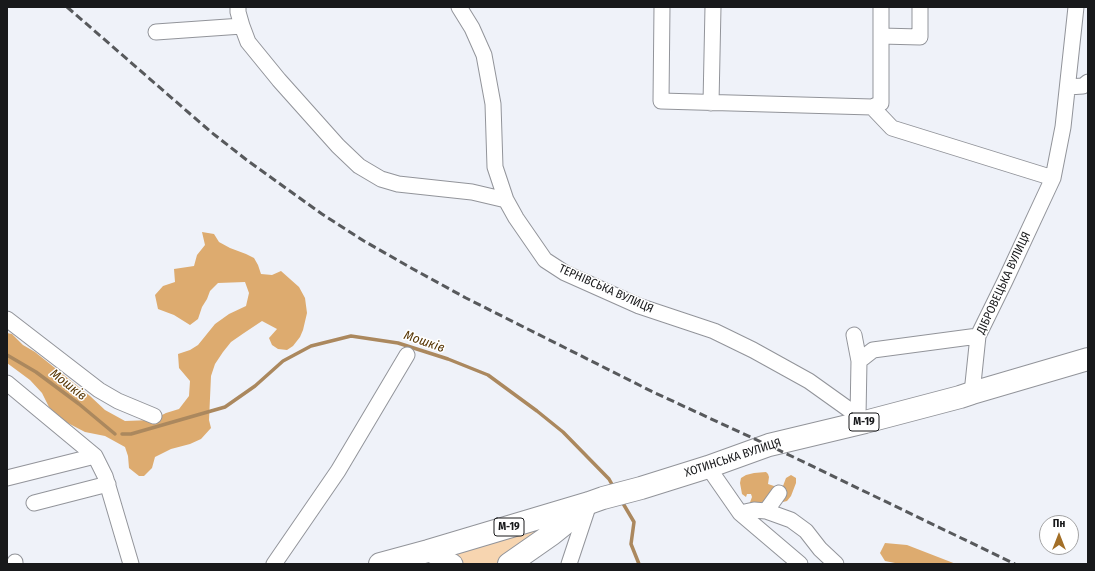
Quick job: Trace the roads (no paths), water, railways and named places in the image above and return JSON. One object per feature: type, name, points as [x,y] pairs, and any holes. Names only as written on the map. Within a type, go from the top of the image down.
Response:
[{"type":"highway","name":"ХОТИНСЬКА ВУЛИЦЯ","points":[[380,564],[641,488],[708,467],[769,445],[861,419],[960,397],[1088,359]]},
{"type":"highway","points":[[509,564],[596,501]]},
{"type":"main road","points":[[428,551],[453,564]]},
{"type":"street","points":[[238,7],[238,12],[248,42],[279,80],[338,146],[359,166],[381,179],[398,184],[472,192],[506,200]]},
{"type":"street","name":"ТЕРНІВСЬКА ВУЛИЦЯ","points":[[459,7],[472,28],[484,55],[492,104],[495,167],[506,200],[516,218],[545,260],[565,273],[639,306],[714,331],[740,344],[809,381],[861,419]]},
{"type":"street","points":[[662,7],[662,101],[872,107],[881,103],[881,7]]},
{"type":"street","points":[[710,103],[713,7]]},
{"type":"street","points":[[881,36],[920,37],[920,7]]},
{"type":"street","name":"ДІБРОВЕЦЬКА ВУЛИЦЯ","points":[[972,393],[978,336],[1053,178],[1068,87],[1076,7]]},
{"type":"street","points":[[156,32],[242,26]]},
{"type":"street","points":[[1068,87],[1083,86],[1088,82]]},
{"type":"street","points":[[872,107],[892,128],[1053,178]]},
{"type":"street","points":[[7,319],[99,390],[118,402],[154,416]]},
{"type":"street","points":[[854,335],[859,360],[861,419]]},
{"type":"street","points":[[859,360],[873,350],[978,336]]},
{"type":"street","points":[[274,564],[338,471],[407,355]]},
{"type":"street","points":[[7,383],[95,456],[106,476],[131,564]]},
{"type":"street","points":[[7,478],[95,456]]},
{"type":"street","points":[[708,467],[740,513],[800,564]]},
{"type":"street","points":[[34,503],[108,484]]},
{"type":"street","points":[[766,511],[778,493]]},
{"type":"street","points":[[568,564],[596,501]]},
{"type":"street","points":[[740,513],[754,510],[766,511],[791,520],[806,531],[820,549],[836,564]]},
{"type":"waterway","name":"Мошків","points":[[122,434],[131,434],[225,407],[255,386],[283,361],[311,346],[351,336],[398,343],[448,359],[488,375],[563,432],[609,479],[614,488]]},
{"type":"waterway","name":"Мошків","points":[[7,355],[36,372],[79,404],[115,434]]},
{"type":"waterway","name":"Мошків","points":[[621,500],[634,522],[631,544],[639,564]]},
{"type":"railway","points":[[67,7],[211,132],[248,161],[322,214],[364,241],[466,298],[653,392],[785,453],[1015,564]]}]
